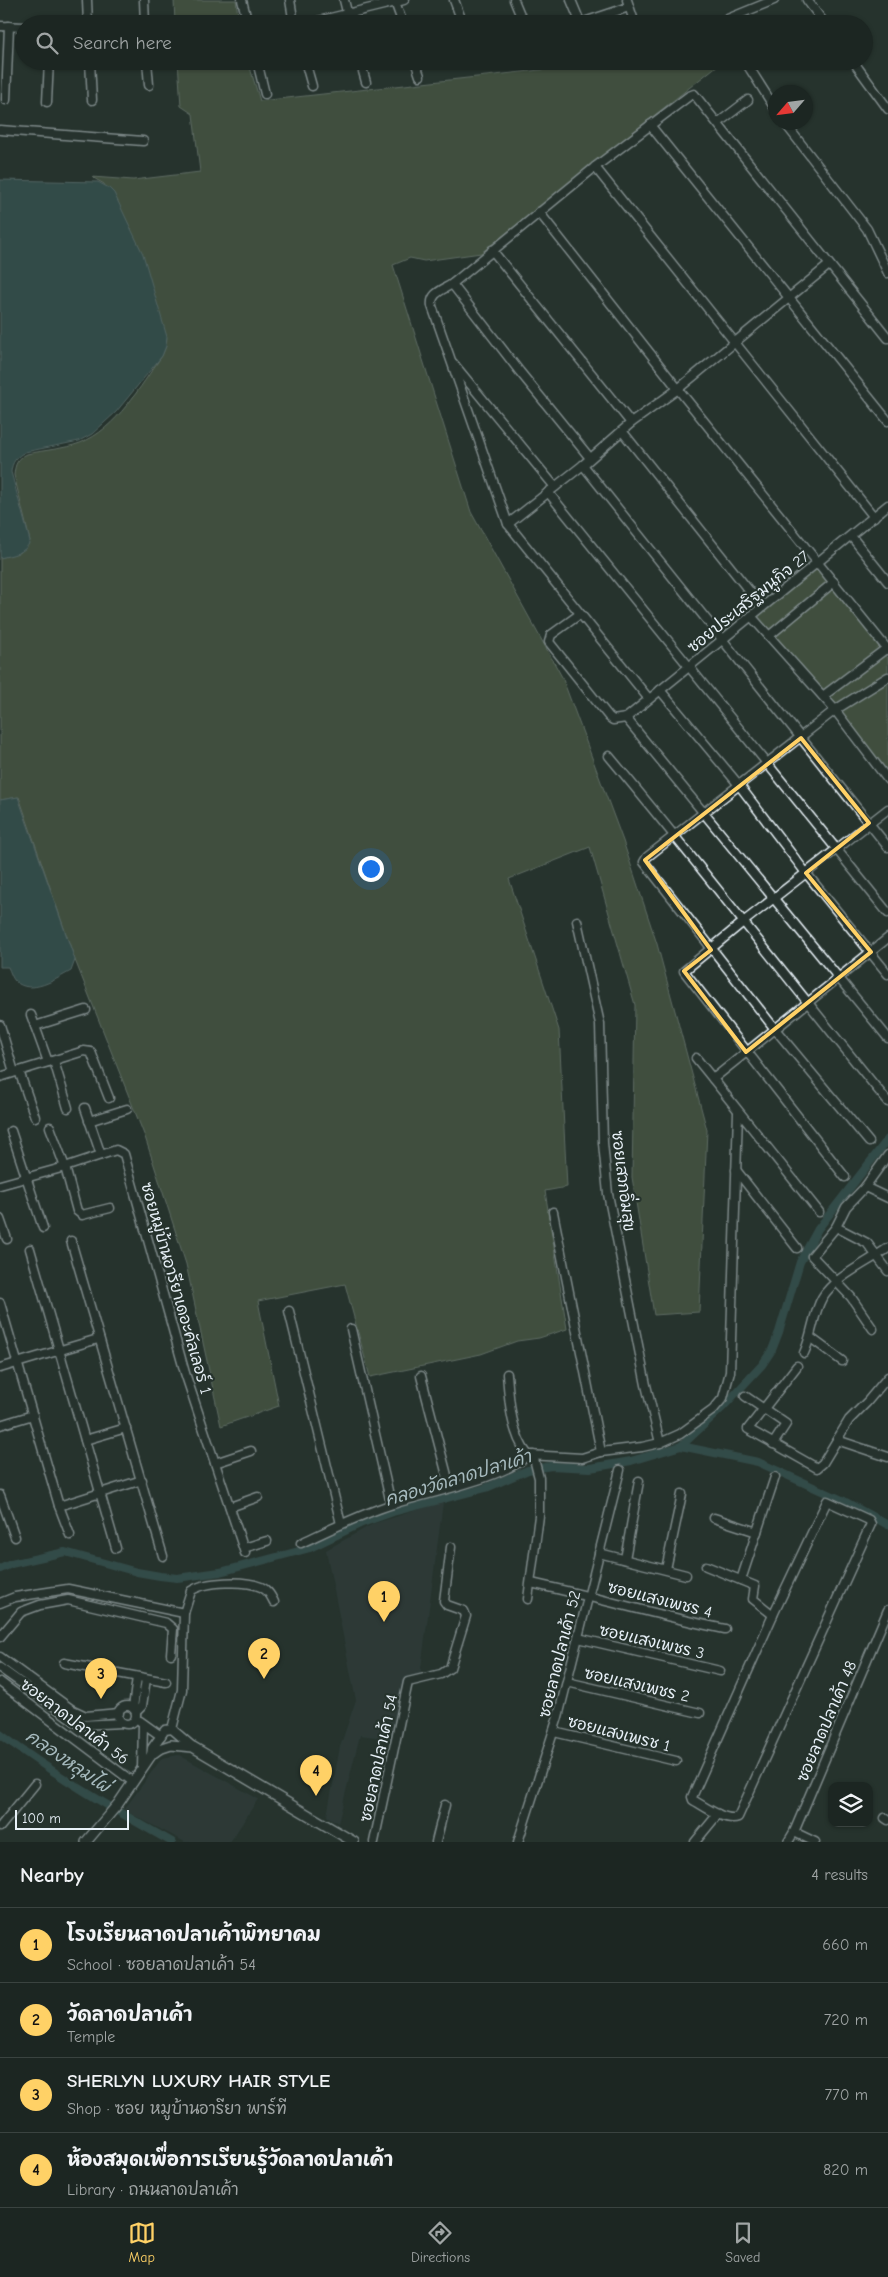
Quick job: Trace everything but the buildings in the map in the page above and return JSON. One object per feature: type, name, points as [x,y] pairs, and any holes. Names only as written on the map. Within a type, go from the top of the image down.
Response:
[{"type":"main road","points":[[86,1842],[118,1804],[151,1756],[166,1745],[193,1747],[354,1842]]},
{"type":"street","points":[[87,0],[88,15]]},
{"type":"street","points":[[144,0],[145,15]]},
{"type":"street","points":[[242,0],[246,15]]},
{"type":"street","points":[[290,0],[292,15]]},
{"type":"street","points":[[344,0],[347,15],[400,1],[402,15]]},
{"type":"street","points":[[454,0],[460,15]]},
{"type":"street","points":[[514,0],[520,15]]},
{"type":"street","points":[[572,0],[578,15]]},
{"type":"street","points":[[737,15],[774,0]]},
{"type":"street","points":[[808,0],[819,15]]},
{"type":"street","points":[[602,15],[628,4]]},
{"type":"street","points":[[0,26],[15,26]]},
{"type":"street","points":[[6,100],[9,26]]},
{"type":"street","points":[[47,102],[49,70]]},
{"type":"street","points":[[90,70],[92,100]]},
{"type":"street","points":[[148,70],[149,85]]},
{"type":"street","points":[[259,70],[265,94]]},
{"type":"street","points":[[308,70],[312,86]]},
{"type":"street","points":[[363,70],[366,82]]},
{"type":"street","points":[[418,70],[420,76]]},
{"type":"street","points":[[750,70],[768,98]]},
{"type":"street","points":[[860,70],[888,109]]},
{"type":"street","points":[[649,699],[508,524],[450,360],[431,300],[434,295],[452,284],[595,167],[692,94],[697,97],[718,123],[888,338]]},
{"type":"street","points":[[718,123],[748,100]]},
{"type":"street","points":[[650,125],[888,422]]},
{"type":"street","points":[[0,130],[143,141]]},
{"type":"street","points":[[790,130],[867,229],[888,273]]},
{"type":"street","points":[[595,167],[874,517]]},
{"type":"street","points":[[539,212],[678,389],[887,649],[823,696]]},
{"type":"street","points":[[492,250],[631,423]]},
{"type":"street","points":[[508,524],[583,465],[631,423],[678,389],[829,264]]},
{"type":"street","points":[[452,284],[590,458]]},
{"type":"street","points":[[450,360],[690,666],[888,913]]},
{"type":"street","points":[[622,431],[762,607]]},
{"type":"street","points":[[583,465],[724,638],[888,847]]},
{"type":"street","points":[[885,508],[888,517]]},
{"type":"street","name":"ซอยประเสริฐมนูกิจ 27","points":[[626,718],[885,508]]},
{"type":"street","points":[[851,536],[888,582]]},
{"type":"street","points":[[769,636],[834,582]]},
{"type":"street","points":[[580,614],[551,634],[549,642],[609,717],[614,720],[626,718],[888,1038]]},
{"type":"street","points":[[751,616],[836,710],[888,780]]},
{"type":"street","points":[[869,1142],[711,950],[644,862],[647,857],[674,835],[836,710],[888,676]]},
{"type":"street","points":[[660,690],[739,785],[806,873],[888,974]]},
{"type":"street","points":[[609,756],[888,1102]]},
{"type":"street","points":[[845,1177],[684,970],[888,809]]},
{"type":"street","name":"ซอยเสวกอิ่มสุข","points":[[577,921],[600,1024],[604,1143],[608,1194],[646,1385],[660,1443]]},
{"type":"street","points":[[713,1079],[888,938]]},
{"type":"street","points":[[35,1026],[86,1010]]},
{"type":"street","points":[[31,1015],[68,1108]]},
{"type":"street","points":[[0,1025],[34,1117]]},
{"type":"street","points":[[0,1077],[84,1051],[91,1052],[109,1098]]},
{"type":"street","points":[[696,1058],[819,1212]]},
{"type":"street","points":[[85,1108],[101,1155]]},
{"type":"street","points":[[90,1121],[127,1109]]},
{"type":"street","points":[[301,1543],[341,1524],[391,1504],[500,1471],[532,1457],[582,1458],[601,1452],[660,1443],[687,1429],[714,1410],[723,1398],[730,1372],[738,1112]]},
{"type":"street","points":[[50,1127],[66,1167],[79,1214],[110,1208]]},
{"type":"street","points":[[11,1131],[43,1228]]},
{"type":"street","name":"ซอยหมู่บ้านอารียาเดอะคัลเลอร์ 1","points":[[0,1185],[119,1150],[124,1154],[127,1159],[153,1265],[184,1373],[244,1550],[267,1541]]},
{"type":"street","points":[[873,1329],[851,1297],[812,1256],[836,1227],[846,1207],[866,1187],[888,1155]]},
{"type":"street","points":[[736,1170],[797,1248]]},
{"type":"street","points":[[866,1187],[888,1198]]},
{"type":"street","points":[[553,1212],[601,1452]]},
{"type":"street","points":[[0,1219],[8,1239]]},
{"type":"street","points":[[836,1227],[867,1243],[888,1271]]},
{"type":"street","points":[[71,1241],[98,1339],[142,1480],[163,1556]]},
{"type":"street","points":[[804,1353],[811,1338],[822,1299],[837,1282],[888,1248]]},
{"type":"street","points":[[30,1249],[116,1548]]},
{"type":"street","points":[[0,1303],[59,1506],[70,1535]]},
{"type":"street","points":[[289,1311],[341,1524]]},
{"type":"street","points":[[351,1329],[391,1504]]},
{"type":"street","points":[[811,1338],[842,1361]]},
{"type":"street","points":[[0,1368],[98,1339]]},
{"type":"street","points":[[797,1366],[762,1408],[748,1429],[817,1468],[823,1463],[849,1420],[888,1377]]},
{"type":"street","points":[[507,1374],[510,1400],[520,1445],[532,1457],[539,1478],[539,1516],[528,1599]]},
{"type":"street","points":[[421,1376],[450,1487]]},
{"type":"street","points":[[745,1396],[786,1425],[773,1444]]},
{"type":"street","points":[[0,1425],[33,1415]]},
{"type":"street","points":[[85,1440],[126,1428]]},
{"type":"street","points":[[837,1440],[888,1457]]},
{"type":"street","points":[[215,1463],[251,1450]]},
{"type":"street","name":"ซอยลาดปลาเค้า 52","points":[[518,1842],[554,1732],[620,1470]]},
{"type":"street","points":[[741,1580],[775,1477]]},
{"type":"street","points":[[59,1506],[142,1480]]},
{"type":"street","points":[[625,1559],[639,1481]]},
{"type":"street","points":[[666,1569],[682,1494]]},
{"type":"street","points":[[0,1495],[15,1537]]},
{"type":"street","points":[[230,1507],[258,1497]]},
{"type":"street","points":[[826,1502],[869,1520],[871,1524],[738,1817],[733,1819],[718,1814],[693,1800],[692,1797],[773,1615],[826,1502]]},
{"type":"street","points":[[714,1518],[756,1532]]},
{"type":"street","name":"ซอยลาดปลาเค้า 54","points":[[374,1842],[408,1682],[441,1674],[450,1668],[466,1616],[464,1611],[447,1605],[444,1600],[451,1547]]},
{"type":"street","points":[[599,1553],[686,1575]]},
{"type":"street","points":[[706,1566],[756,1586],[753,1599],[773,1615]]},
{"type":"street","points":[[172,1729],[182,1690],[184,1612],[191,1591],[198,1587],[228,1582],[261,1587],[269,1593],[274,1602]]},
{"type":"street","name":"ซอยแสงเพชร 4","points":[[531,1583],[588,1595],[662,1616],[725,1629]]},
{"type":"street","points":[[0,1604],[15,1597],[68,1589],[184,1612]]},
{"type":"street","points":[[0,1636],[21,1612],[40,1605],[68,1600],[166,1623],[173,1629],[171,1654]]},
{"type":"street","name":"ซอยลาดปลาเค้า 48","points":[[788,1842],[794,1832],[888,1610]]},
{"type":"street","name":"ซอยแสงเพชร 3","points":[[578,1638],[720,1671]]},
{"type":"street","points":[[0,1657],[72,1709],[86,1716],[119,1713],[125,1706],[135,1713],[143,1724],[161,1736]]},
{"type":"street","points":[[64,1663],[166,1682]]},
{"type":"street","points":[[0,1668],[80,1725],[122,1722],[130,1724],[135,1713],[142,1706],[146,1679]]},
{"type":"street","points":[[135,1713],[137,1677]]},
{"type":"street","name":"ซอยลาดปลาเค้า 56","points":[[0,1682],[134,1782]]},
{"type":"street","name":"ซอยแสงเพชร 2","points":[[567,1682],[700,1713]]},
{"type":"street","points":[[119,1713],[119,1718],[122,1722]]},
{"type":"street","points":[[142,1768],[143,1724]]},
{"type":"street","points":[[151,1756],[152,1748],[165,1730],[172,1729],[193,1747]]},
{"type":"street","name":"ซอยแสงเพรช 1","points":[[554,1732],[676,1761]]},
{"type":"street","points":[[0,1826],[35,1784]]},
{"type":"street","points":[[436,1842],[445,1805]]},
{"type":"street","points":[[695,1842],[718,1814]]},
{"type":"street","points":[[794,1832],[815,1842]]},
{"type":"highlighted area","points":[[801,738],[869,823],[806,873],[871,952],[746,1052],[684,971],[711,950],[645,860]]},
{"type":"shaded area","points":[[443,1502],[420,1676],[405,1679],[392,1739],[360,1735],[338,1823],[327,1816],[340,1747],[356,1700],[326,1550],[373,1524]]},
{"type":"shaded area","points":[[179,1755],[258,1799],[230,1842],[185,1842],[124,1810],[162,1758]]},
{"type":"green space","points":[[174,0],[236,0],[238,15],[175,15]]},
{"type":"green space","points":[[179,70],[251,70],[260,101],[540,70],[712,70],[481,253],[424,261],[410,258],[393,265],[471,512],[562,677],[623,841],[657,944],[707,1130],[699,1312],[654,1315],[632,1177],[635,1005],[590,847],[509,879],[559,1030],[567,1187],[545,1191],[567,1329],[539,1338],[517,1341],[481,1354],[370,1377],[345,1284],[258,1301],[279,1406],[221,1426],[186,1264],[145,1137],[75,960],[19,797],[0,800],[0,558],[21,552],[30,541],[14,475],[15,468],[17,462],[27,454],[80,443],[105,428],[127,406],[162,356],[166,346],[104,184],[92,177],[133,180],[200,172],[193,114],[181,106]]},
{"type":"green space","points":[[817,567],[888,658],[888,784],[755,618]]},
{"type":"water","points":[[0,180],[98,182],[109,188],[114,193],[143,254],[167,337],[162,356],[116,412],[92,434],[79,441],[25,452],[15,460],[11,472],[30,541],[22,551],[0,558]]},
{"type":"water","points":[[18,797],[75,960],[71,971],[51,982],[36,987],[21,985],[14,980],[8,967],[0,967],[0,800]]},
{"type":"waterway","name":"คลองวัดลาดปลาเค้า","points":[[0,1569],[11,1564],[65,1552],[137,1572],[160,1576],[177,1578],[220,1572],[310,1548],[362,1523],[393,1512],[486,1488],[528,1470],[551,1466],[590,1468],[631,1461],[681,1446],[723,1407],[762,1365],[772,1350],[779,1332],[800,1262],[818,1229],[888,1139]]},
{"type":"waterway","points":[[681,1446],[758,1462],[844,1501],[888,1525]]},
{"type":"waterway","name":"คลองหลุมไผ่","points":[[0,1734],[84,1791],[172,1842]]},
{"type":"place","name":"โรงเรียนลาดปลาเค้าพิทยาคม","points":[[384,1622]]},
{"type":"place","name":"วัดลาดปลาเค้า","points":[[264,1679]]},
{"type":"place","name":"SHERLYN LUXURY HAIR STYLE","points":[[101,1699]]},
{"type":"place","name":"ห้องสมุดเพื่อการเรียนรู้วัดลาดปลาเค้า","points":[[316,1796]]}]
